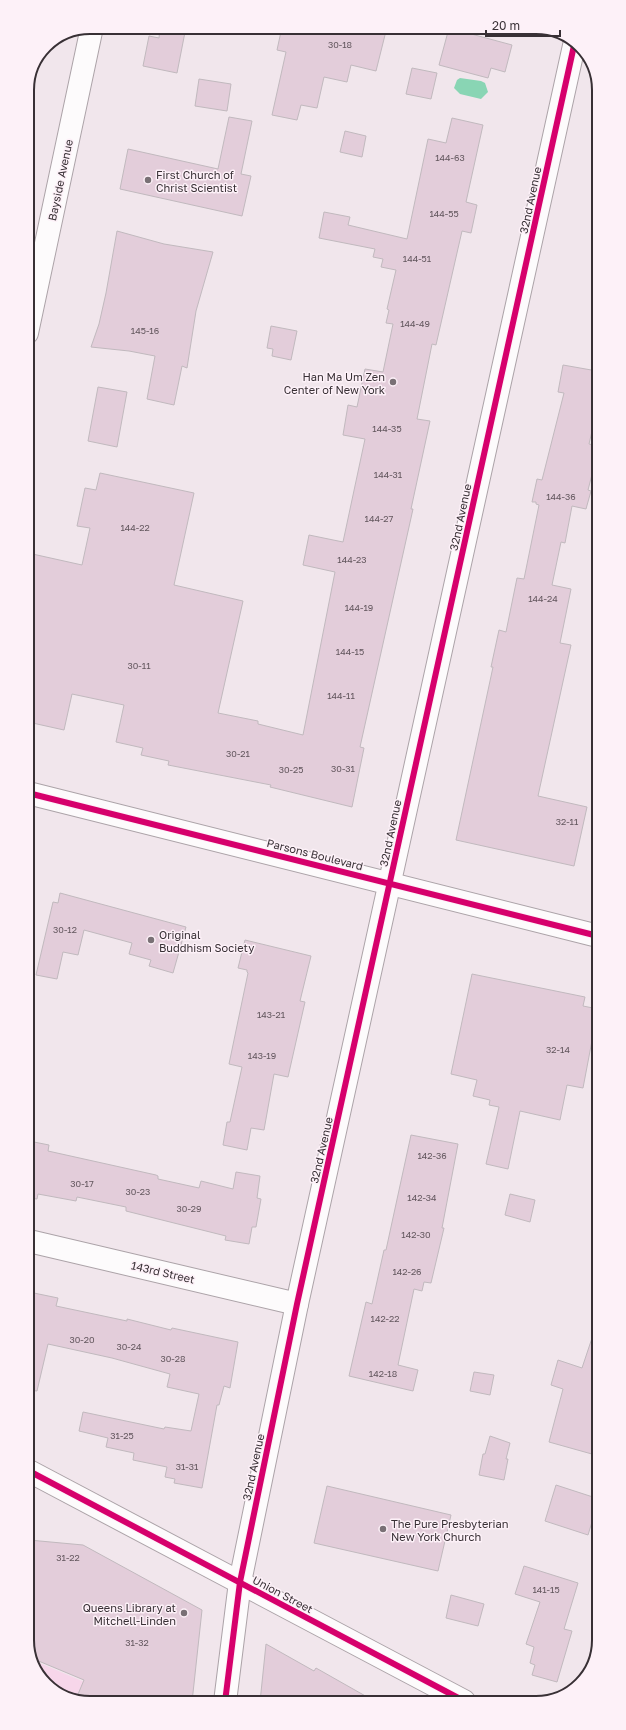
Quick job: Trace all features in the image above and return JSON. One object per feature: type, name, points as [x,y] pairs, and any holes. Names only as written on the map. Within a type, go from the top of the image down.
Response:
[{"type":"street","name":"Bayside Avenue","points":[[34,305],[91,34]]},
{"type":"street","name":"32nd Avenue","points":[[226,1696],[240,1582],[297,1304],[573,48]]},
{"type":"street","name":"Parsons Boulevard","points":[[34,794],[592,934]]},
{"type":"street","name":"143rd Street","points":[[34,1242],[297,1304]]},
{"type":"street","name":"Union Street","points":[[34,1474],[455,1696]]},
{"type":"shaded area","points":[[460,78],[485,83],[488,92],[481,99],[460,94],[454,88],[457,80]]},
{"type":"shaded area","points":[[38,1662],[117,1696],[86,1696],[68,1692],[53,1682]]},
{"type":"building","points":[[159,34],[185,34],[177,73],[143,66],[149,36],[159,38]]},
{"type":"building","points":[[280,34],[385,34],[376,71],[351,65],[347,82],[324,77],[317,108],[301,105],[297,120],[272,115],[286,52],[277,50]]},
{"type":"building","points":[[447,34],[471,34],[512,45],[505,72],[491,68],[488,78],[439,65]]},
{"type":"building","points":[[412,68],[437,73],[431,99],[406,94]]},
{"type":"building","points":[[199,79],[231,84],[227,111],[195,106]]},
{"type":"building","points":[[229,117],[252,121],[241,174],[251,176],[242,216],[120,189],[128,149],[218,169]]},
{"type":"building","points":[[452,118],[483,125],[466,202],[477,205],[471,233],[462,231],[436,345],[432,344],[417,419],[430,421],[411,509],[413,509],[360,747],[364,748],[352,807],[270,787],[271,785],[168,765],[169,761],[141,755],[143,748],[116,742],[124,705],[72,694],[64,730],[34,723],[34,554],[82,565],[90,528],[77,526],[85,488],[96,490],[100,473],[194,493],[174,585],[243,601],[218,713],[258,721],[258,724],[303,735],[335,572],[303,565],[309,535],[343,542],[365,439],[343,435],[348,405],[357,407],[365,369],[383,372],[393,324],[386,323],[389,310],[387,309],[396,270],[381,267],[383,259],[373,257],[375,249],[319,238],[324,212],[350,217],[348,225],[407,239],[428,139],[446,143]]},
{"type":"building","points":[[345,131],[366,136],[362,157],[340,152]]},
{"type":"building","points":[[117,231],[164,244],[213,252],[196,311],[187,368],[182,366],[174,405],[147,399],[155,356],[129,351],[91,347],[99,324],[106,293]]},
{"type":"building","points":[[271,326],[297,331],[291,360],[272,356],[273,349],[267,348]]},
{"type":"building","points":[[563,365],[592,370],[592,431],[589,444],[592,445],[592,474],[588,490],[591,491],[586,509],[572,506],[565,543],[561,542],[552,585],[571,589],[560,643],[571,645],[538,796],[587,807],[574,866],[456,840],[493,667],[491,667],[499,630],[506,632],[517,578],[524,579],[539,505],[536,504],[536,502],[532,502],[537,479],[542,480],[564,393],[558,392]]},
{"type":"building","points":[[98,387],[127,392],[117,447],[88,441]]},
{"type":"building","points":[[60,893],[186,927],[173,973],[149,966],[151,960],[129,954],[132,943],[84,930],[78,955],[63,952],[57,979],[36,975],[53,902],[58,903]]},
{"type":"building","points":[[245,940],[311,956],[300,1001],[305,1002],[288,1077],[274,1074],[264,1130],[251,1128],[247,1150],[223,1145],[227,1122],[230,1122],[242,1067],[229,1064],[248,973],[247,970],[238,968]]},
{"type":"building","points":[[472,974],[585,997],[583,1006],[592,1008],[592,1041],[583,1088],[567,1085],[560,1120],[520,1111],[508,1169],[486,1164],[499,1107],[489,1105],[490,1100],[473,1096],[477,1080],[451,1074]]},
{"type":"building","points":[[411,1135],[458,1144],[442,1228],[444,1228],[431,1283],[424,1282],[422,1291],[414,1289],[398,1365],[418,1370],[413,1391],[349,1376],[366,1302],[372,1304],[384,1250],[386,1250]]},
{"type":"building","points":[[34,1142],[49,1145],[48,1151],[156,1175],[158,1176],[158,1179],[199,1188],[201,1181],[233,1189],[236,1172],[260,1176],[257,1198],[261,1199],[256,1227],[252,1227],[249,1244],[225,1240],[226,1236],[126,1211],[126,1207],[77,1197],[76,1201],[38,1194],[37,1199],[34,1199]]},
{"type":"building","points":[[510,1194],[535,1200],[530,1222],[505,1215]]},
{"type":"building","points":[[34,1293],[58,1298],[56,1306],[127,1321],[127,1319],[171,1330],[172,1328],[238,1342],[230,1388],[224,1386],[219,1405],[217,1405],[202,1488],[174,1483],[175,1479],[165,1477],[167,1467],[133,1460],[134,1453],[106,1447],[108,1438],[79,1431],[83,1412],[164,1429],[165,1427],[191,1431],[199,1394],[167,1387],[170,1374],[112,1358],[48,1344],[37,1391],[34,1391]]},
{"type":"building","points":[[592,1338],[592,1454],[549,1442],[563,1389],[551,1385],[558,1360],[582,1368]]},
{"type":"building","points":[[474,1372],[494,1375],[490,1395],[470,1391]]},
{"type":"building","points":[[490,1436],[510,1443],[506,1459],[508,1459],[504,1480],[479,1475],[483,1454],[485,1454]]},
{"type":"building","points":[[556,1485],[592,1497],[592,1522],[588,1535],[545,1521]]},
{"type":"building","name":"The Pure Presbyterian New York Church","points":[[327,1486],[451,1515],[438,1571],[314,1543]]},
{"type":"building","points":[[34,1540],[83,1545],[202,1610],[193,1696],[86,1696],[78,1695],[84,1680],[38,1661],[34,1647]]},
{"type":"building","points":[[524,1566],[578,1583],[564,1629],[572,1631],[557,1682],[532,1675],[535,1665],[530,1663],[534,1647],[526,1644],[540,1602],[515,1594]]},
{"type":"building","points":[[451,1595],[484,1604],[478,1626],[446,1618]]},
{"type":"building","points":[[266,1644],[314,1671],[316,1668],[365,1696],[261,1696]]},
{"type":"cycle path","points":[[226,1696],[240,1582],[297,1304],[573,48]]},
{"type":"cycle path","points":[[34,795],[592,934]]},
{"type":"cycle path","points":[[34,1474],[455,1696]]},
{"type":"place","name":"First Church of Christ Scientist","points":[[148,180]]},
{"type":"place","name":"Han Ma Um Zen Center of New York","points":[[393,382]]},
{"type":"place","name":"Original Buddhism Society","points":[[151,940]]},
{"type":"place","name":"The Pure Presbyterian New York Church","points":[[383,1529]]},
{"type":"place","name":"Queens Library at Mitchell-Linden","points":[[184,1613]]}]
